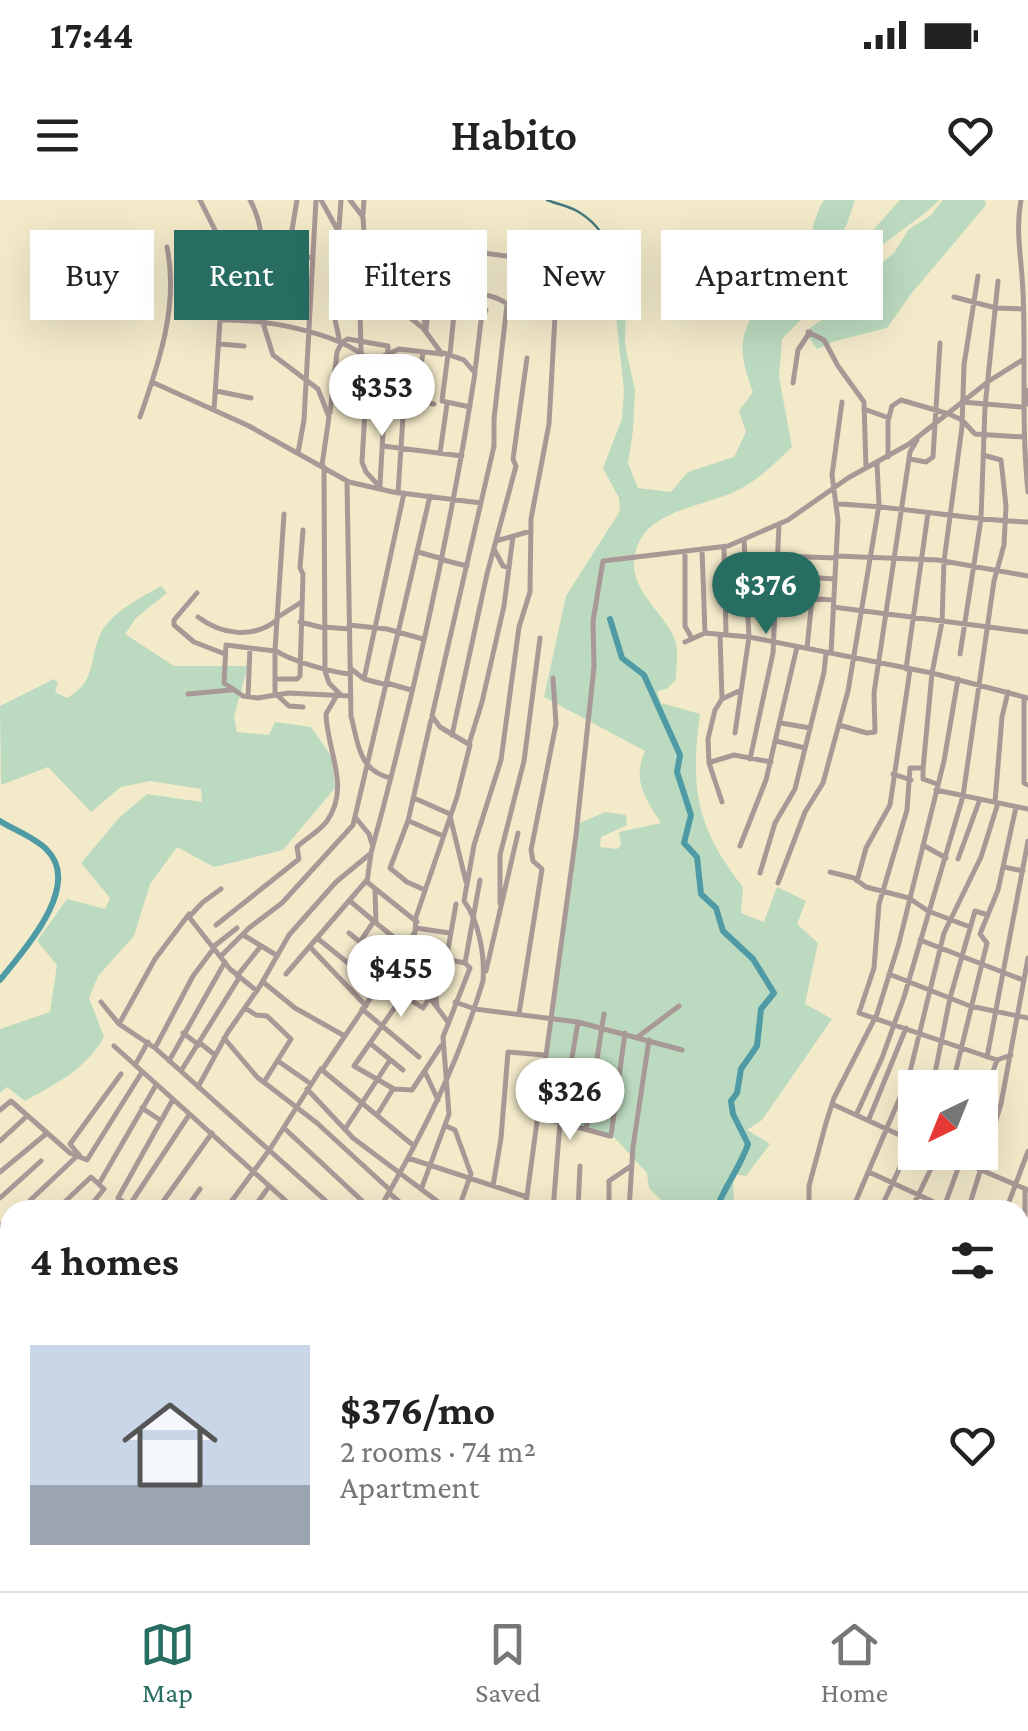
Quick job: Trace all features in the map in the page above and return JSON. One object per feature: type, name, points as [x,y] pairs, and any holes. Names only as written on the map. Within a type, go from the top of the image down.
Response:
[{"type":"street","points":[[200,200],[215,230]]},
{"type":"street","points":[[250,200],[260,230]]},
{"type":"street","points":[[293,230],[297,200]]},
{"type":"street","points":[[318,200],[337,230]]},
{"type":"street","points":[[309,294],[318,200]]},
{"type":"street","points":[[340,230],[341,200]]},
{"type":"street","points":[[350,200],[363,217]]},
{"type":"street","points":[[364,200],[365,230]]},
{"type":"street","points":[[1021,200],[1018,236],[1026,359],[1024,438],[1028,492]]},
{"type":"street","points":[[140,417],[168,324],[167,246]]},
{"type":"street","points":[[483,981],[474,916],[464,901],[474,845],[501,760],[519,627],[530,592],[531,531],[549,424],[556,298],[554,269],[487,254]]},
{"type":"street","points":[[978,276],[964,365],[962,420],[944,560],[942,622],[932,673],[923,779],[963,796],[1028,809]]},
{"type":"street","points":[[960,654],[980,519],[985,407],[998,281]]},
{"type":"street","points":[[425,890],[390,869],[414,798],[495,441],[507,304],[487,295]]},
{"type":"street","points":[[954,297],[996,308],[1023,308]]},
{"type":"street","points":[[214,410],[221,320],[306,330],[364,355],[389,354],[399,349],[447,354],[464,360],[475,370]]},
{"type":"street","points":[[263,320],[272,355],[318,388],[330,417]]},
{"type":"street","points":[[298,453],[304,420],[307,320]]},
{"type":"street","points":[[336,320],[341,342],[323,466],[324,628],[325,670],[339,695]]},
{"type":"street","points":[[361,320],[362,462],[381,488]]},
{"type":"street","points":[[415,320],[426,329]]},
{"type":"street","points":[[424,320],[428,338],[447,354]]},
{"type":"street","points":[[426,329],[427,320]]},
{"type":"street","points":[[453,320],[442,399],[447,404],[470,407]]},
{"type":"street","points":[[448,1022],[424,990],[424,958],[416,930],[368,885],[368,879],[456,499],[481,320]]},
{"type":"street","points":[[793,383],[798,350],[809,332],[826,342],[864,402],[866,468]]},
{"type":"street","points":[[341,342],[384,344],[389,354],[381,488]]},
{"type":"street","points":[[218,344],[244,346]]},
{"type":"street","points":[[910,459],[931,460],[940,344]]},
{"type":"street","points":[[423,352],[417,401],[434,404]]},
{"type":"street","points":[[452,735],[516,466],[513,459],[526,358]]},
{"type":"street","points":[[527,1200],[592,686],[593,621],[603,561],[724,546],[779,524],[933,427],[989,381],[1026,359]]},
{"type":"street","points":[[387,374],[419,380]]},
{"type":"street","points":[[152,382],[214,410],[347,481],[401,493],[481,503]]},
{"type":"street","points":[[216,390],[251,398]]},
{"type":"street","points":[[362,678],[376,628],[401,493],[404,402],[386,396]]},
{"type":"street","points":[[888,457],[889,418],[892,406],[901,400],[949,414],[962,420],[973,433],[1024,438]]},
{"type":"street","points":[[760,872],[775,824],[794,790],[828,653],[836,557],[836,504],[832,489],[842,402]]},
{"type":"street","points":[[962,402],[985,407],[1025,406]]},
{"type":"street","points":[[440,453],[447,404]]},
{"type":"street","points":[[864,409],[889,418]]},
{"type":"street","points":[[839,724],[876,732],[874,706],[879,663],[910,459],[918,437]]},
{"type":"street","points":[[383,446],[462,456]]},
{"type":"street","points":[[856,1113],[894,1024],[963,796],[1006,521],[1001,460],[983,455]]},
{"type":"street","points":[[778,882],[806,812],[819,794],[839,724],[864,612],[879,505],[877,463]]},
{"type":"street","points":[[347,481],[355,744],[368,766],[391,778]]},
{"type":"street","points":[[169,1060],[223,959],[350,831],[430,496]]},
{"type":"street","points":[[836,504],[879,505],[1028,522]]},
{"type":"street","points":[[858,882],[866,848],[890,805],[928,512]]},
{"type":"street","points":[[284,514],[276,695],[289,706],[303,707]]},
{"type":"street","points":[[750,759],[773,643],[779,524]]},
{"type":"street","points":[[275,679],[299,679],[304,530]]},
{"type":"street","points":[[496,545],[531,531]]},
{"type":"street","points":[[445,959],[470,968],[442,1044],[412,1090],[392,1088],[354,1066],[416,977],[416,930],[482,702],[504,606],[512,536]]},
{"type":"street","points":[[735,733],[749,637],[744,539]]},
{"type":"street","points":[[496,545],[503,566],[509,568]]},
{"type":"street","points":[[722,802],[709,763],[709,728],[722,698],[724,546]]},
{"type":"street","points":[[702,549],[705,633]]},
{"type":"street","points":[[685,551],[688,639],[705,633],[749,637],[932,673],[1026,697],[1024,784],[1028,785]]},
{"type":"street","points":[[418,552],[467,566]]},
{"type":"street","points":[[778,556],[944,560],[1028,576]]},
{"type":"street","points":[[777,575],[834,579]]},
{"type":"street","points":[[197,593],[174,625],[194,642],[225,654]]},
{"type":"street","points":[[775,596],[812,599],[864,612],[1028,632]]},
{"type":"street","points":[[808,648],[812,599]]},
{"type":"street","points":[[198,617],[220,630],[258,632],[300,603]]},
{"type":"street","points":[[300,622],[324,628],[376,628],[423,640]]},
{"type":"street","points":[[501,906],[500,856],[524,761],[540,638]]},
{"type":"street","points":[[351,696],[248,697],[223,682],[226,645],[275,650],[325,670],[350,672],[411,690]]},
{"type":"street","points":[[740,846],[771,762],[798,646]]},
{"type":"street","points":[[248,697],[250,648]]},
{"type":"street","points":[[519,1014],[542,869],[533,861],[531,850],[556,724],[553,678]]},
{"type":"street","points":[[809,1200],[809,1186],[832,1104],[875,1016],[889,974],[936,787],[958,679]]},
{"type":"street","points":[[188,694],[232,690]]},
{"type":"street","points":[[722,698],[741,690]]},
{"type":"street","points":[[856,1200],[887,1130],[921,1033],[928,989],[950,920],[981,857],[996,803],[1002,717],[1008,692]]},
{"type":"street","points":[[216,925],[299,859],[297,847],[320,828],[334,808],[338,774],[326,714],[339,695]]},
{"type":"street","points":[[432,716],[452,735],[469,744]]},
{"type":"street","points":[[781,723],[810,728]]},
{"type":"street","points":[[776,741],[805,748]]},
{"type":"street","points":[[709,763],[733,755],[771,762]]},
{"type":"street","points":[[923,768],[910,767],[907,810],[884,890],[874,968],[859,1013],[996,1060],[1011,1056]]},
{"type":"street","points":[[893,774],[911,780]]},
{"type":"street","points":[[414,798],[450,815]]},
{"type":"street","points":[[958,859],[980,799]]},
{"type":"street","points":[[955,1070],[987,942],[980,934],[1004,867],[1016,807]]},
{"type":"street","points":[[450,815],[467,885]]},
{"type":"street","points":[[355,816],[369,834],[372,850]]},
{"type":"street","points":[[408,821],[443,836]]},
{"type":"street","points":[[383,1200],[448,1083],[483,981],[518,833]]},
{"type":"street","points":[[987,1057],[1024,887],[1028,841]]},
{"type":"street","points":[[922,845],[946,858]]},
{"type":"street","points":[[198,1086],[289,935],[372,850]]},
{"type":"street","points":[[1004,867],[1023,870]]},
{"type":"street","points":[[830,872],[908,898],[970,927]]},
{"type":"street","points":[[286,974],[368,879]]},
{"type":"street","points":[[464,963],[480,880]]},
{"type":"street","points":[[118,1024],[155,959],[189,914],[221,889]]},
{"type":"street","points":[[360,942],[376,922],[375,889]]},
{"type":"street","points":[[350,901],[406,948]]},
{"type":"street","points":[[437,1006],[435,991],[456,904]]},
{"type":"street","points":[[936,1070],[950,998],[975,910],[988,916]]},
{"type":"street","points":[[189,914],[238,977],[257,990]]},
{"type":"street","points":[[155,1048],[197,970],[213,947],[237,928]]},
{"type":"street","points":[[416,930],[450,933]]},
{"type":"street","points":[[232,1200],[270,1150],[320,1068],[416,930]]},
{"type":"street","points":[[350,934],[392,969]]},
{"type":"street","points":[[244,935],[276,955]]},
{"type":"street","points":[[318,938],[379,988]]},
{"type":"street","points":[[920,940],[1023,980]]},
{"type":"street","points":[[181,1071],[238,977],[262,946]]},
{"type":"street","points":[[310,947],[383,1028],[419,1057]]},
{"type":"street","points":[[998,1113],[1028,958]]},
{"type":"street","points":[[889,974],[970,1006],[1028,1018]]},
{"type":"street","points":[[262,982],[295,1008],[344,1034]]},
{"type":"street","points":[[404,996],[423,1008],[430,997]]},
{"type":"street","points":[[101,1002],[118,1024],[148,1042],[325,1200]]},
{"type":"street","points":[[456,1002],[475,1009],[578,1022],[682,1050]]},
{"type":"street","points":[[636,1036],[655,1028],[679,1006]]},
{"type":"street","points":[[245,1008],[256,1016],[267,1016],[290,1038],[264,1082]]},
{"type":"street","points":[[586,1129],[604,1014]]},
{"type":"street","points":[[549,1120],[565,1099],[578,1022]]},
{"type":"street","points":[[868,1118],[906,1028]]},
{"type":"street","points":[[183,1033],[215,1055]]},
{"type":"street","points":[[536,1116],[612,1136],[624,1033]]},
{"type":"street","points":[[224,1038],[264,1082],[296,1106],[398,1200]]},
{"type":"street","points":[[629,1200],[649,1040]]},
{"type":"street","points":[[135,1065],[148,1042]]},
{"type":"street","points":[[370,1044],[403,1070]]},
{"type":"street","points":[[422,1187],[449,1114],[442,1044]]},
{"type":"street","points":[[114,1046],[284,1200]]},
{"type":"street","points":[[493,1186],[502,1138],[508,1052],[545,1055]]},
{"type":"street","points":[[345,1129],[390,1060]]},
{"type":"street","points":[[993,1070],[996,1060]]},
{"type":"street","points":[[278,1061],[309,1086],[345,1129],[437,1200]]},
{"type":"street","points":[[320,1068],[414,1146]]},
{"type":"street","points":[[0,1110],[10,1101],[46,1134],[79,1158],[88,1160],[142,1072]]},
{"type":"street","points":[[424,1072],[438,1100]]},
{"type":"street","points":[[79,1158],[70,1144],[120,1074]]},
{"type":"street","points":[[100,1182],[156,1085]]},
{"type":"street","points":[[377,1115],[392,1088]]},
{"type":"street","points":[[121,1200],[118,1198],[172,1100]]},
{"type":"street","points":[[832,1104],[898,1134]]},
{"type":"street","points":[[142,1108],[160,1120]]},
{"type":"street","points":[[136,1200],[189,1115]]},
{"type":"street","points":[[0,1141],[27,1116]]},
{"type":"street","points":[[554,1200],[560,1122]]},
{"type":"street","points":[[446,1126],[456,1130],[471,1172],[462,1200]]},
{"type":"street","points":[[284,1128],[364,1200]]},
{"type":"street","points":[[164,1200],[212,1133]]},
{"type":"street","points":[[0,1172],[46,1134]]},
{"type":"street","points":[[1011,1200],[1028,1151]]},
{"type":"street","points":[[31,1200],[79,1158]]},
{"type":"street","points":[[408,1158],[527,1197]]},
{"type":"street","points":[[0,1198],[40,1162]]},
{"type":"street","points":[[578,1200],[580,1166]]},
{"type":"street","points":[[609,1200],[609,1181],[631,1166]]},
{"type":"street","points":[[884,1200],[898,1169]]},
{"type":"street","points":[[915,1200],[930,1170]]},
{"type":"street","points":[[949,1200],[958,1170]]},
{"type":"street","points":[[971,1200],[980,1170],[1026,1190]]},
{"type":"street","points":[[869,1172],[928,1200]]},
{"type":"street","points":[[67,1200],[91,1177],[104,1188],[95,1199]]},
{"type":"street","points":[[259,1200],[268,1188]]},
{"type":"street","points":[[192,1200],[200,1189]]},
{"type":"green space","points":[[824,200],[855,200],[843,230],[813,230]]},
{"type":"green space","points":[[900,200],[939,200],[883,245],[883,230],[873,230]]},
{"type":"green space","points":[[943,200],[985,200],[986,205],[887,328],[817,349],[808,336],[810,328],[822,320],[883,320],[883,262],[894,253],[909,229],[930,216]]},
{"type":"green space","points":[[616,320],[626,320],[625,345],[635,390],[628,463],[638,488],[671,492],[688,472],[734,457],[746,432],[739,411],[753,392],[743,347],[749,323],[801,320],[782,339],[779,377],[792,447],[746,486],[657,522],[637,547],[634,566],[645,596],[676,644],[676,679],[667,689],[657,691],[661,703],[700,714],[696,764],[700,806],[715,845],[743,887],[741,913],[764,922],[777,887],[806,901],[797,924],[818,943],[805,1004],[832,1019],[762,1120],[747,1130],[770,1144],[746,1176],[733,1174],[734,1200],[661,1200],[649,1188],[647,1173],[613,1136],[536,1116],[580,823],[605,812],[626,815],[627,825],[601,837],[600,847],[617,849],[621,845],[619,832],[661,823],[640,780],[645,751],[544,697],[566,596],[620,511],[619,498],[603,468],[622,419],[624,391]]},
{"type":"green space","points":[[161,586],[167,593],[136,618],[125,634],[174,666],[248,666],[234,717],[237,732],[269,735],[275,722],[311,727],[332,757],[335,788],[283,850],[214,867],[177,847],[150,884],[134,936],[98,976],[89,998],[104,1037],[79,1067],[25,1101],[7,1087],[0,1093],[0,1029],[50,1012],[57,965],[37,941],[67,899],[105,909],[110,898],[81,863],[119,818],[147,794],[202,802],[201,789],[150,781],[121,787],[91,812],[48,767],[1,785],[0,706],[54,679],[58,683],[55,692],[67,698],[77,691],[88,676],[98,639],[108,622]]},
{"type":"waterway","points":[[547,200],[577,211],[599,230]]},
{"type":"waterway","points":[[610,619],[622,658],[644,675],[680,755],[677,772],[691,815],[684,843],[697,857],[701,894],[716,908],[723,931],[753,959],[774,993],[761,1009],[757,1046],[741,1069],[737,1093],[731,1101],[748,1144],[720,1200]]},
{"type":"waterway","points":[[0,821],[47,850],[56,865],[58,881],[46,918],[0,980]]}]
